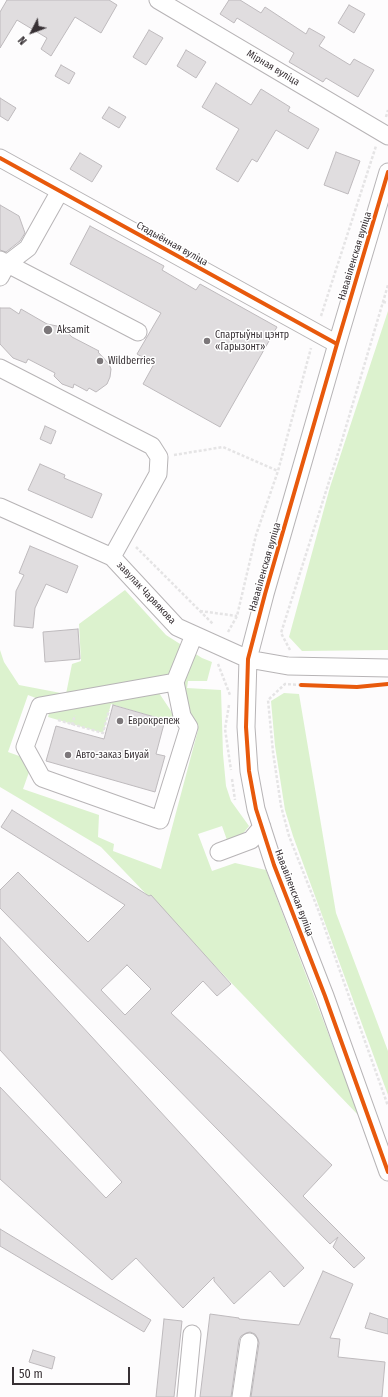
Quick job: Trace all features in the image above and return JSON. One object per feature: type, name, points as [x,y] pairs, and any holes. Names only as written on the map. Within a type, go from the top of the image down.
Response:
[{"type":"street","name":"Мірная вуліца","points":[[158,0],[384,134]]},
{"type":"street","name":"Стадыённая вуліца","points":[[0,158],[337,344]]},
{"type":"street","name":"Нававіленская вуліца","points":[[388,172],[265,594],[248,659],[246,727],[249,771],[256,809],[274,865],[325,996],[388,1172]]},
{"type":"street","points":[[60,191],[28,248],[2,267],[138,332]]},
{"type":"street","points":[[0,368],[152,446],[159,458],[158,474],[112,557]]},
{"type":"street","name":"завулак Чарвякова","points":[[0,507],[112,557],[178,627],[248,659],[288,666],[388,668]]},
{"type":"street","points":[[175,682],[40,706],[25,747],[42,778],[160,820],[189,727],[182,716],[175,682],[194,635]]},
{"type":"street","points":[[219,852],[251,840],[262,827]]},
{"type":"street","points":[[186,1397],[192,1334]]},
{"type":"street","points":[[242,1397],[249,1342]]},
{"type":"path","points":[[225,637],[237,616],[256,535],[278,471],[315,333],[384,134],[388,110]]},
{"type":"path","points":[[295,652],[289,650],[281,633],[338,454],[388,285]]},
{"type":"path","points":[[383,302],[388,303]]},
{"type":"path","points":[[159,458],[223,447],[278,471]]},
{"type":"path","points":[[124,536],[215,626]]},
{"type":"path","points":[[200,611],[237,616]]},
{"type":"path","points":[[218,663],[230,697]]},
{"type":"path","points":[[309,685],[285,684],[268,700],[273,752],[281,806],[289,836],[319,912],[388,1106]]},
{"type":"path","points":[[229,703],[225,729],[235,800]]},
{"type":"path","points":[[54,719],[103,733],[110,704]]},
{"type":"green space","points":[[388,311],[388,650],[302,651],[289,637],[330,487]]},
{"type":"green space","points":[[125,590],[166,635],[202,658],[212,662],[207,681],[188,681],[187,688],[221,690],[223,754],[226,786],[231,801],[249,826],[242,835],[227,840],[222,826],[198,834],[212,871],[235,863],[266,870],[360,1117],[101,847],[0,787],[0,650],[4,662],[19,685],[66,694],[72,664],[81,661],[79,624]],"holes":[[[175,682],[189,727],[198,730],[161,869],[113,851],[114,844],[98,837],[99,815],[23,789],[33,761],[8,752],[28,695],[51,704]]]},
{"type":"green space","points":[[157,690],[181,726],[111,704],[103,733],[48,717],[50,710]]},
{"type":"green space","points":[[284,693],[299,694],[336,913],[388,1051],[388,1095],[293,836],[285,810],[275,746],[271,701]]},
{"type":"building","points":[[7,0],[109,0],[117,5],[101,33],[75,17],[51,56],[41,49],[47,38],[17,20],[0,48],[0,12]]},
{"type":"building","points":[[229,0],[240,0],[261,13],[265,7],[306,34],[309,28],[325,37],[319,46],[350,65],[354,59],[374,70],[358,97],[326,78],[323,82],[289,62],[294,53],[237,18],[234,23],[220,14]]},
{"type":"building","points":[[349,5],[365,14],[354,33],[338,23]]},
{"type":"building","points":[[149,30],[163,38],[146,65],[133,57]]},
{"type":"building","points":[[186,50],[206,62],[196,78],[177,66]]},
{"type":"building","points":[[61,65],[75,73],[69,84],[55,76]]},
{"type":"building","points":[[216,83],[251,105],[261,89],[290,107],[288,111],[319,129],[308,149],[276,130],[257,162],[252,159],[238,182],[216,169],[239,129],[202,107]]},
{"type":"building","points":[[0,98],[16,108],[8,121],[0,116]]},
{"type":"building","points":[[109,107],[126,117],[119,128],[102,118]]},
{"type":"building","points":[[336,152],[360,161],[348,194],[324,185]]},
{"type":"building","points":[[80,153],[102,166],[92,182],[70,169]]},
{"type":"building","points":[[0,205],[19,216],[25,233],[20,241],[6,252],[0,250]]},
{"type":"building","name":"Спартыўны цэнтр «Гарызонт»","points":[[90,226],[164,266],[162,270],[196,290],[200,284],[277,327],[220,427],[143,384],[154,364],[137,354],[161,313],[70,264]]},
{"type":"building","points":[[0,308],[10,308],[19,314],[21,309],[47,324],[57,326],[66,331],[72,337],[99,351],[98,352],[109,364],[111,369],[107,384],[96,392],[89,388],[87,391],[74,384],[73,388],[62,384],[54,376],[55,373],[28,359],[26,363],[13,358],[0,344]]},
{"type":"building","points":[[45,426],[56,431],[51,444],[40,439]]},
{"type":"building","points":[[40,464],[65,475],[64,478],[102,494],[92,518],[28,490]]},
{"type":"building","points":[[30,546],[78,566],[67,593],[46,584],[35,608],[33,628],[14,626],[16,591],[24,575],[19,573]]},
{"type":"building","points":[[78,629],[80,659],[45,662],[43,632]]},
{"type":"building","points":[[113,705],[165,720],[156,754],[165,756],[155,792],[46,761],[56,726],[104,739]]},
{"type":"building","points":[[12,810],[149,896],[151,895],[231,984],[217,996],[203,981],[171,1013],[332,1165],[303,1196],[365,1258],[354,1268],[333,1247],[338,1237],[330,1244],[0,908],[0,890],[18,872],[88,942],[125,905],[1,827]],"holes":[[[127,965],[151,989],[125,1015],[101,990]]]},
{"type":"building","points":[[0,937],[304,1268],[284,1287],[270,1271],[234,1304],[214,1281],[214,1277],[183,1308],[136,1258],[112,1280],[0,1179],[0,1087],[106,1198],[122,1182],[0,1050]]},
{"type":"building","points":[[0,1229],[151,1320],[144,1332],[0,1246]]},
{"type":"building","points":[[323,1271],[353,1284],[330,1338],[340,1339],[338,1357],[385,1362],[382,1397],[251,1397],[259,1343],[255,1334],[250,1332],[241,1336],[239,1340],[231,1397],[200,1397],[210,1314],[239,1319],[299,1325]]},
{"type":"building","points":[[370,1313],[388,1319],[388,1334],[365,1328]]},
{"type":"building","points":[[164,1319],[182,1321],[174,1397],[156,1397]]},
{"type":"building","points":[[33,1350],[55,1357],[52,1369],[29,1362]]},
{"type":"cycle path","points":[[0,158],[337,344]]},
{"type":"cycle path","points":[[388,172],[265,594],[248,659],[246,727],[249,771],[256,809],[274,865],[325,996],[388,1172]]},
{"type":"cycle path","points":[[301,685],[357,687],[388,684]]},
{"type":"place","name":"Aksamit","points":[[48,330]]},
{"type":"place","name":"Спартыўны цэнтр «Гарызонт»","points":[[207,341]]},
{"type":"place","name":"Wildberries","points":[[100,361]]},
{"type":"place","name":"Еврокрепеж","points":[[120,721]]},
{"type":"place","name":"Авто-заказ Биуай","points":[[68,755]]}]
